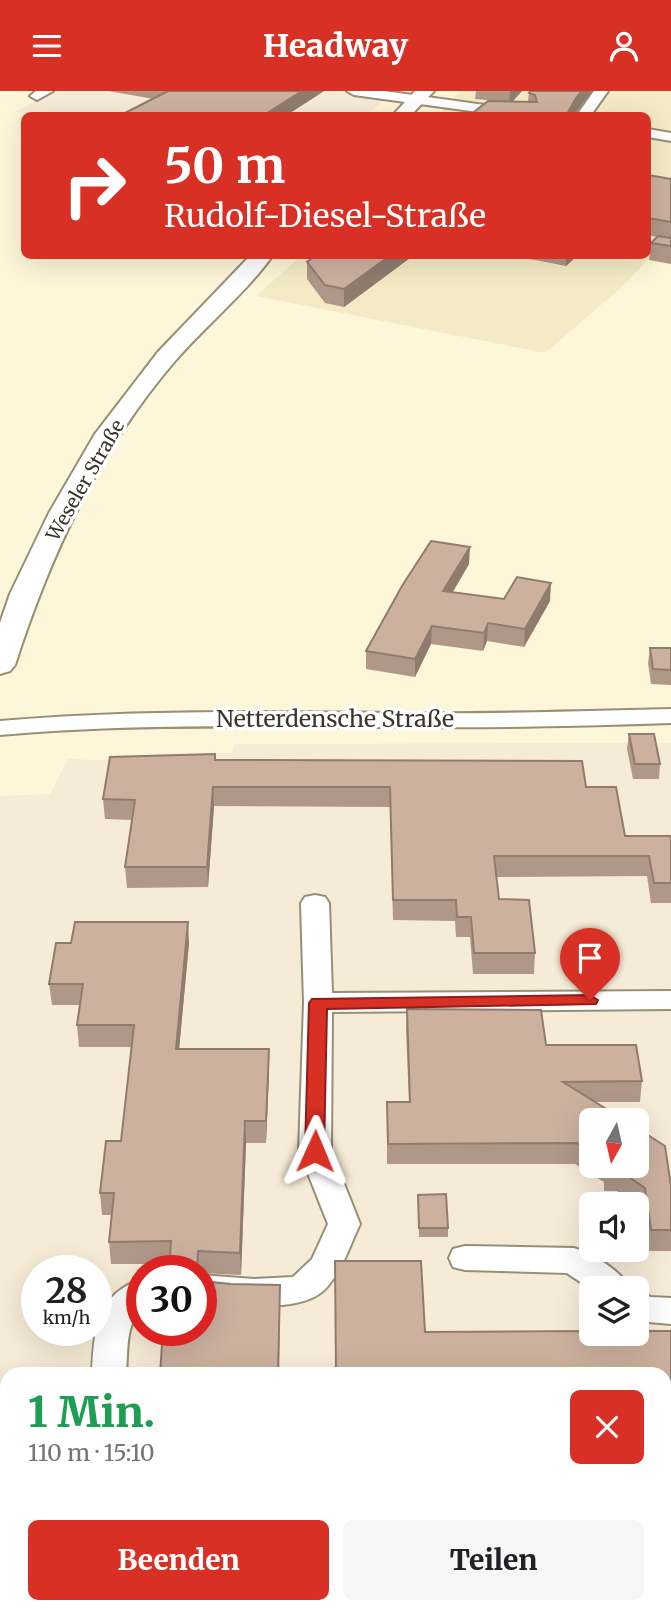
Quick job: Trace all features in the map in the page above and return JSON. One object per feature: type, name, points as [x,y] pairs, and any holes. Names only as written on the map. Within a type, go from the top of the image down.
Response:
[{"type":"main road","points":[[405,112],[421,95]]},
{"type":"main road","name":"Weseler Straße","points":[[0,666],[24,594],[51,536],[107,434],[166,357],[259,259]]},
{"type":"street","points":[[354,91],[421,95],[499,112]]},
{"type":"street","points":[[586,112],[601,91]]},
{"type":"street","points":[[510,112],[525,100]]},
{"type":"street","points":[[651,134],[671,137]]},
{"type":"street","name":"Netterdensche Straße","points":[[0,728],[61,722],[176,719],[418,720],[671,716]]},
{"type":"street","points":[[217,1289],[282,1291],[304,1288],[324,1264],[344,1224],[315,1151],[318,1003],[315,903]]},
{"type":"street","points":[[318,1003],[671,1000]]},
{"type":"street","points":[[465,1258],[574,1261],[596,1276]]},
{"type":"street","points":[[110,1367],[114,1324],[126,1302]]},
{"type":"street","points":[[649,1310],[671,1311]]},
{"type":"shaded area","points":[[54,91],[394,91],[370,112],[15,112]]},
{"type":"shaded area","points":[[460,91],[671,91],[671,254],[655,252],[651,256],[651,112],[442,112]]},
{"type":"shaded area","points":[[298,259],[648,259],[622,287],[545,353],[256,296]]},
{"type":"shaded area","points":[[671,743],[671,1367],[0,1367],[0,796],[50,794],[68,759],[152,762],[155,754],[232,753],[235,744]]},
{"type":"building","points":[[168,91],[302,91],[269,112],[127,112]]},
{"type":"building","points":[[582,91],[568,112],[474,112],[488,101],[537,102],[535,95],[529,93]]},
{"type":"building","points":[[651,176],[671,179],[671,222],[651,219]]},
{"type":"building","points":[[658,236],[671,238],[671,246],[651,243]]},
{"type":"building","points":[[311,259],[385,259],[344,289],[325,285],[307,262]]},
{"type":"building","points":[[431,541],[470,547],[443,591],[504,599],[517,577],[551,583],[525,629],[488,623],[484,633],[432,626],[415,659],[366,651]]},
{"type":"building","points":[[650,648],[671,648],[671,670],[653,669]]},
{"type":"building","points":[[629,734],[654,734],[660,764],[635,764]]},
{"type":"building","points":[[215,754],[215,760],[582,761],[586,787],[616,787],[625,836],[671,836],[671,883],[654,883],[649,856],[494,856],[499,899],[529,900],[535,953],[474,953],[471,917],[457,917],[456,900],[393,900],[390,787],[213,787],[207,867],[125,867],[135,800],[103,799],[110,757]]},
{"type":"building","points":[[75,922],[188,922],[176,1049],[269,1049],[266,1121],[245,1121],[240,1253],[198,1251],[198,1255],[170,1255],[171,1241],[109,1242],[114,1193],[100,1193],[106,1141],[121,1141],[134,1025],[77,1025],[83,984],[49,984],[56,943],[71,943]]},
{"type":"building","points":[[407,1009],[541,1010],[546,1045],[636,1045],[642,1081],[563,1082],[605,1108],[579,1108],[579,1144],[388,1144],[387,1102],[410,1102]]},
{"type":"building","points":[[649,1136],[665,1146],[671,1186],[671,1230],[651,1230],[649,1192],[646,1192],[645,1188],[630,1178],[649,1178]]},
{"type":"building","points":[[446,1194],[448,1228],[419,1228],[418,1195]]},
{"type":"building","points":[[335,1261],[421,1261],[425,1332],[579,1331],[579,1346],[649,1346],[649,1331],[671,1331],[671,1367],[336,1367]]},
{"type":"building","points":[[217,1283],[280,1285],[278,1367],[160,1367],[162,1346],[217,1346]]},
{"type":"route","points":[[315,1151],[318,1003],[590,1000]]}]
